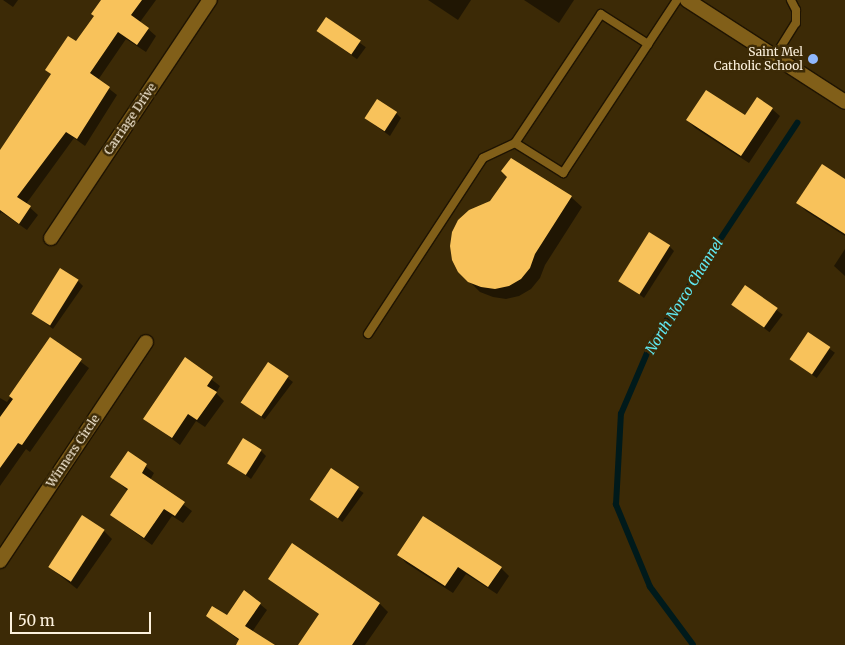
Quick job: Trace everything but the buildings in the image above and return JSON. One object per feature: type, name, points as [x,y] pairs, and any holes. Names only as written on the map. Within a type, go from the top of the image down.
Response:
[{"type":"street","name":"Carriage Drive","points":[[51,238],[210,0]]},
{"type":"street","points":[[687,0],[845,102]]},
{"type":"street","name":"Winners Circle","points":[[0,560],[146,342]]},
{"type":"lane","points":[[515,143],[563,174],[677,0]]},
{"type":"lane","points":[[774,56],[796,23],[796,10],[791,0]]},
{"type":"lane","points":[[368,334],[483,158],[515,143],[601,14],[648,44]]},
{"type":"waterway","name":"North Norco Channel","points":[[693,645],[650,587],[616,505],[621,414],[651,344],[797,123]]},
{"type":"place","name":"Saint Mel Catholic School","points":[[813,59]]}]
